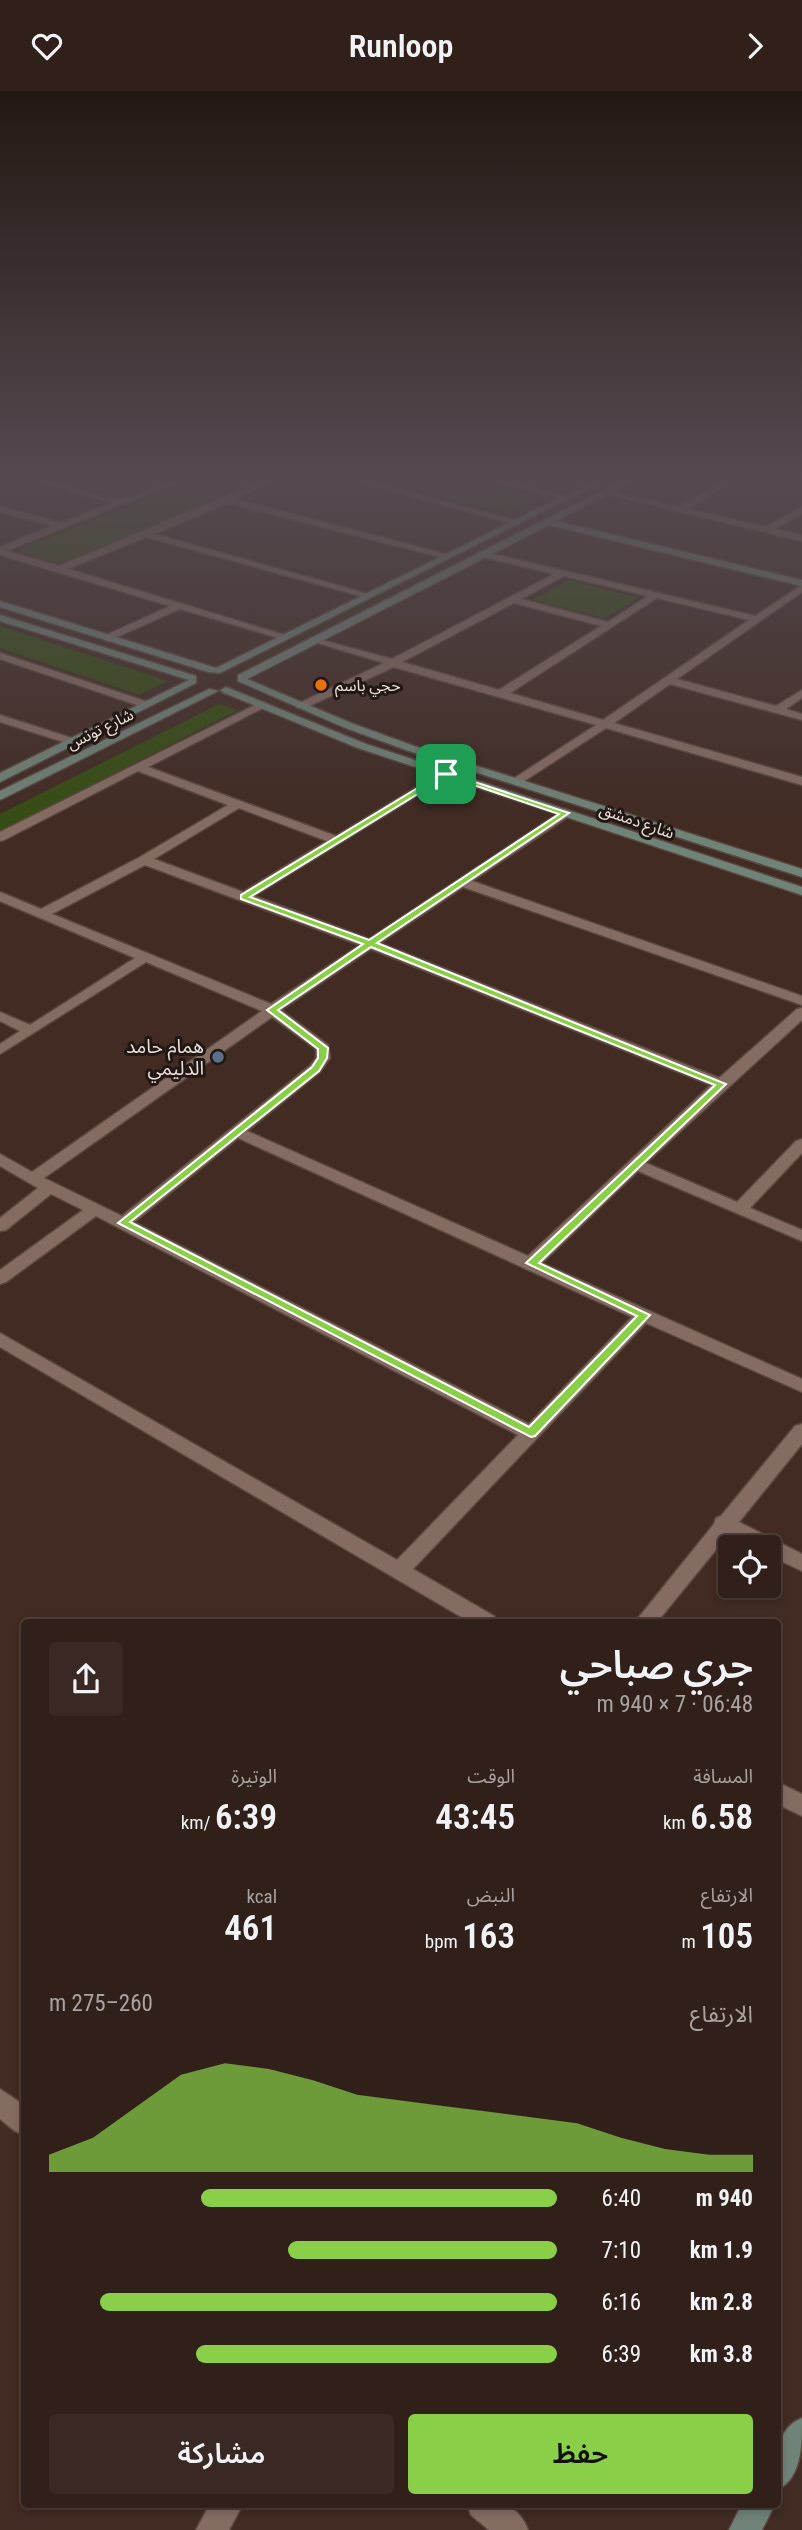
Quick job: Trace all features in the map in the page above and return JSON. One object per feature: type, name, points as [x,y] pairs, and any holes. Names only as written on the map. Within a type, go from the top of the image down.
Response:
[{"type":"street","points":[[143,595],[286,637]]},
{"type":"street","points":[[363,595],[367,596]]},
{"type":"street","points":[[242,679],[401,595]]},
{"type":"street","points":[[301,706],[393,663],[523,595]]},
{"type":"street","points":[[501,694],[656,595],[757,619]]},
{"type":"street","points":[[517,781],[605,724],[790,595]]},
{"type":"street","points":[[0,604],[216,670],[367,596]]},
{"type":"street","points":[[513,600],[609,625]]},
{"type":"street","points":[[108,638],[178,605]]},
{"type":"street","points":[[0,618],[191,681]]},
{"type":"street","points":[[315,639],[802,781]]},
{"type":"street","points":[[0,656],[147,705]]},
{"type":"street","name":"شارع تونس","points":[[0,778],[216,670]]},
{"type":"street","name":"شارع دمشق","points":[[216,670],[234,672],[242,679],[301,706],[378,737],[802,873]]},
{"type":"street","name":"شارع تونس","points":[[0,796],[220,690],[237,686],[242,679]]},
{"type":"street","points":[[669,680],[802,717]]},
{"type":"street","name":"شارع دمشق","points":[[191,681],[198,688],[220,690],[352,742],[802,891]]},
{"type":"street","points":[[778,710],[802,693]]},
{"type":"street","points":[[0,837],[261,705]]},
{"type":"street","points":[[0,718],[74,742]]},
{"type":"street","points":[[136,767],[336,839]]},
{"type":"street","points":[[244,897],[446,774]]},
{"type":"street","points":[[41,914],[144,860],[237,804]]},
{"type":"street","points":[[32,1178],[272,1010],[565,813]]},
{"type":"street","points":[[144,860],[370,944],[721,1084]]},
{"type":"street","points":[[461,882],[802,1001]]},
{"type":"street","points":[[0,896],[272,1010],[323,1048],[323,1058],[315,1069],[123,1223]]},
{"type":"street","points":[[0,1050],[145,957]]},
{"type":"street","points":[[531,1263],[721,1084],[802,1012]]},
{"type":"street","points":[[0,1016],[32,1031]]},
{"type":"street","points":[[236,1132],[802,1386]]},
{"type":"street","points":[[740,1209],[802,1144]]},
{"type":"street","points":[[0,1159],[32,1178],[531,1433]]},
{"type":"street","points":[[636,1165],[802,1236]]},
{"type":"street","points":[[0,1226],[50,1187]]},
{"type":"street","points":[[0,1278],[95,1209]]},
{"type":"street","points":[[399,1571],[644,1315]]},
{"type":"street","points":[[0,1339],[482,1619]]},
{"type":"street","points":[[647,1619],[723,1523],[802,1431]]},
{"type":"street","points":[[723,1523],[802,1563]]},
{"type":"street","points":[[781,1794],[802,1807]]},
{"type":"street","points":[[0,2102],[21,2120]]},
{"type":"street","points":[[781,2468],[802,2433]]},
{"type":"street","points":[[211,2530],[226,2508]]},
{"type":"street","points":[[487,2508],[513,2530]]},
{"type":"street","points":[[744,2530],[758,2508]]},
{"type":"green space","points":[[542,595],[627,595],[639,598],[604,618],[533,600]]},
{"type":"green space","points":[[0,626],[168,681],[139,695],[0,648]]},
{"type":"green space","points":[[219,704],[238,710],[0,832],[0,814]]},
{"type":"place","name":"حجي باسم","points":[[321,685]]},
{"type":"place","name":"همام حامد الدليمي","points":[[218,1057]]},
{"type":"route","points":[[446,774],[244,897],[370,944],[721,1084],[531,1263],[644,1315],[531,1433],[123,1223],[315,1069],[323,1058],[323,1048],[272,1010],[370,944],[461,882],[565,813],[446,774]]}]
